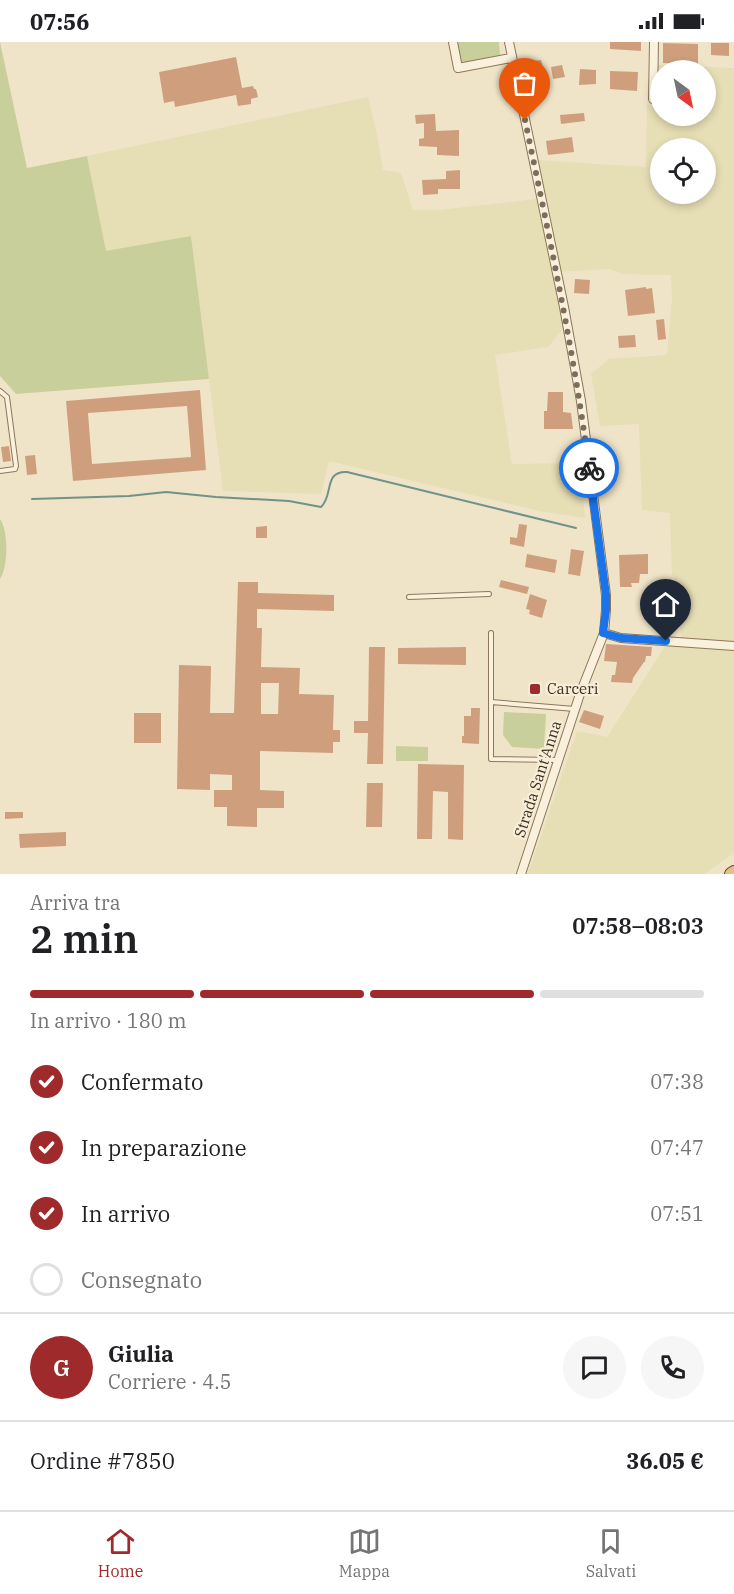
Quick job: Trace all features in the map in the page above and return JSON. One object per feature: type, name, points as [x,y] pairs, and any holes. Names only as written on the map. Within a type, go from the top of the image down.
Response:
[{"type":"street","points":[[453,42],[458,68],[511,58]]},
{"type":"street","name":"Strada Sant'Anna","points":[[509,42],[564,307],[581,401],[606,595],[603,633],[521,874]]},
{"type":"street","points":[[654,42],[654,60]]},
{"type":"street","points":[[603,633],[621,638],[734,646]]},
{"type":"lane","points":[[0,391],[7,397],[16,466],[12,470],[0,471]]},
{"type":"lane","points":[[409,597],[489,594]]},
{"type":"lane","points":[[491,633],[490,759],[559,760]]},
{"type":"lane","points":[[491,702],[575,710]]},
{"type":"shaded area","points":[[716,67],[734,68],[734,853],[705,874],[528,874],[577,731],[607,737],[666,645],[681,641],[678,584],[672,574],[670,513],[642,510],[639,424],[600,426],[591,374],[609,359],[667,355],[672,300],[671,275],[623,274],[609,269],[556,272],[566,325],[548,347],[495,355],[512,464],[579,463],[585,518],[539,511],[329,461],[321,494],[223,491],[191,236],[106,252],[87,156],[368,97],[383,170],[401,173],[413,210],[438,210],[545,198],[536,160],[646,167],[647,102],[650,102],[650,126],[716,126]]},
{"type":"green space","points":[[0,42],[27,168],[87,156],[106,251],[191,236],[209,379],[16,394],[0,376]]},
{"type":"green space","points":[[451,42],[499,42],[500,55],[455,65]]},
{"type":"green space","points":[[0,519],[5,532],[6,549],[5,567],[0,579]]},
{"type":"green space","points":[[504,712],[546,714],[544,749],[512,747],[503,735]]},
{"type":"green space","points":[[396,746],[428,747],[428,761],[396,761]]},
{"type":"building","points":[[610,42],[641,42],[641,51],[610,49]]},
{"type":"building","points":[[663,43],[698,44],[698,60],[663,60]]},
{"type":"building","points":[[711,43],[729,43],[729,56],[711,55]]},
{"type":"building","points":[[236,57],[242,88],[253,86],[256,89],[258,97],[251,99],[251,104],[238,106],[236,95],[175,107],[174,101],[164,103],[159,72]]},
{"type":"building","points":[[541,60],[543,68],[538,69],[543,94],[537,96],[534,82],[529,83],[527,71],[535,69],[533,61]]},
{"type":"building","points":[[562,65],[565,77],[553,79],[551,67]]},
{"type":"building","points":[[580,69],[596,70],[596,84],[579,85]]},
{"type":"building","points":[[610,71],[638,72],[637,91],[610,89]]},
{"type":"building","points":[[584,113],[585,121],[561,124],[560,115]]},
{"type":"building","points":[[435,114],[436,131],[459,130],[459,156],[437,155],[437,147],[419,146],[419,139],[424,138],[424,123],[416,124],[415,115]]},
{"type":"building","points":[[572,137],[574,152],[548,155],[546,141]]},
{"type":"building","points":[[460,170],[460,189],[438,189],[438,194],[423,195],[422,180],[446,179],[446,171]]},
{"type":"building","points":[[575,279],[590,280],[589,294],[574,293]]},
{"type":"building","points":[[646,287],[646,289],[652,288],[655,313],[628,316],[625,290]]},
{"type":"building","points":[[664,319],[666,339],[658,340],[656,320]]},
{"type":"building","points":[[635,335],[636,347],[619,348],[618,336]]},
{"type":"building","points":[[200,390],[206,470],[73,481],[66,401]],"holes":[[[187,406],[191,457],[92,464],[88,413]]]},
{"type":"building","points":[[548,392],[563,392],[563,412],[571,413],[573,429],[544,429],[544,411],[547,411]]},
{"type":"building","points":[[9,446],[11,461],[3,462],[1,447]]},
{"type":"building","points":[[611,449],[613,460],[615,460],[616,477],[602,478],[600,450]]},
{"type":"building","points":[[35,455],[37,474],[27,475],[25,456]]},
{"type":"building","points":[[519,524],[527,525],[524,547],[510,544],[510,537],[517,538]]},
{"type":"building","points":[[267,526],[267,538],[256,538],[256,527]]},
{"type":"building","points":[[571,549],[584,551],[580,576],[568,574]]},
{"type":"building","points":[[527,554],[557,560],[555,573],[525,567]]},
{"type":"building","points":[[648,554],[648,574],[640,574],[639,583],[631,583],[632,587],[620,587],[619,555]]},
{"type":"building","points":[[501,580],[529,587],[527,594],[499,587]]},
{"type":"building","points":[[238,582],[258,582],[258,593],[334,595],[334,611],[257,609],[257,628],[262,628],[261,667],[300,668],[299,694],[334,695],[333,730],[340,730],[340,742],[333,742],[333,753],[260,751],[260,790],[284,791],[284,808],[257,808],[257,827],[227,826],[227,807],[214,807],[214,790],[232,790],[232,775],[210,774],[210,790],[177,789],[179,665],[211,666],[210,713],[234,713]],"holes":[[[261,683],[279,683],[278,714],[261,714]]]},
{"type":"building","points":[[530,594],[547,600],[542,618],[529,614],[530,610],[526,609]]},
{"type":"building","points":[[606,644],[652,647],[651,656],[646,656],[645,662],[632,683],[611,682],[612,675],[615,675],[617,662],[604,661]]},
{"type":"building","points":[[369,647],[385,647],[383,764],[367,764],[368,733],[354,733],[354,721],[368,721]]},
{"type":"building","points":[[466,647],[466,665],[398,664],[398,648]]},
{"type":"building","points":[[471,708],[480,708],[479,744],[462,743],[464,716],[471,716]]},
{"type":"building","points":[[584,710],[604,716],[600,729],[579,722]]},
{"type":"building","points":[[134,713],[161,713],[161,743],[134,743]]},
{"type":"building","points":[[418,764],[464,765],[463,840],[448,839],[448,792],[433,791],[432,839],[417,839]]},
{"type":"building","points":[[367,783],[383,783],[382,827],[366,827]]},
{"type":"building","points":[[5,812],[23,812],[23,818],[5,819]]},
{"type":"building","points":[[66,832],[66,846],[20,848],[19,834]]},
{"type":"waterway","points":[[32,499],[129,496],[166,492],[289,501],[321,507],[325,502],[332,479],[335,475],[347,472],[576,528]]},
{"type":"way so far","points":[[525,120],[564,307],[581,401],[589,468]]},
{"type":"place","name":"Carceri","points":[[535,689]]},
{"type":"route","points":[[589,468],[606,595],[603,633],[621,638],[666,641]]}]
